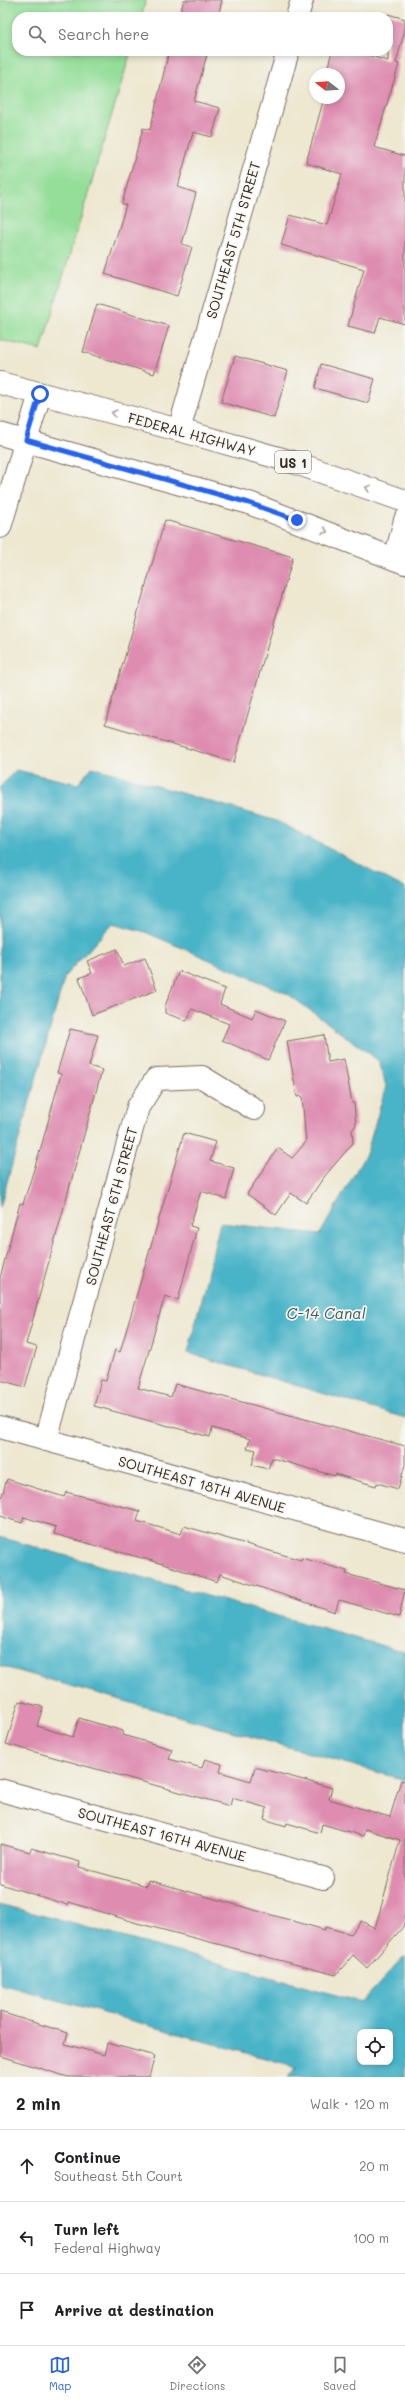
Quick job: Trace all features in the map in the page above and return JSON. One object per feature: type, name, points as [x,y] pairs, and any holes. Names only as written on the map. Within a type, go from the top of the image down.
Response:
[{"type":"street","points":[[298,12],[302,0]]},
{"type":"street","name":"SOUTHEAST 5TH STREET","points":[[179,430],[287,56]]},
{"type":"street","name":"FEDERAL HIGHWAY","points":[[0,383],[179,430],[295,463],[405,501]]},
{"type":"street","points":[[0,527],[40,394]]},
{"type":"street","points":[[0,434],[249,503],[400,561],[405,520]]},
{"type":"street","name":"SOUTHEAST 6TH STREET","points":[[46,1440],[138,1107],[156,1079],[202,1077],[254,1109]]},
{"type":"street","name":"SOUTHEAST 18TH AVENUE","points":[[0,1427],[405,1540]]},
{"type":"street","name":"SOUTHEAST 16TH AVENUE","points":[[0,1790],[323,1878]]},
{"type":"green space","points":[[0,0],[146,0],[142,12],[12,12],[12,56],[129,56],[41,350],[0,340]]},
{"type":"water","name":"C-14 Canal","points":[[92,767],[277,821],[405,888],[405,1418],[188,1353],[220,1223],[320,1234],[367,1152],[386,1086],[379,1061],[288,994],[145,932],[113,923],[65,976],[0,1207],[0,787],[16,770],[78,784]]},
{"type":"water","points":[[0,1537],[405,1652],[405,1780],[0,1666]]},
{"type":"water","points":[[0,1904],[362,2002],[405,1956],[405,2077],[288,2077],[297,2067],[0,1984]]},
{"type":"building","points":[[184,0],[222,0],[219,12],[180,12]]},
{"type":"building","points":[[393,15],[405,19],[405,29],[396,63],[399,64],[374,147],[405,156],[405,324],[380,317],[375,333],[348,326],[364,269],[281,245],[290,215],[327,225],[342,174],[306,163],[322,104],[345,104],[345,68],[328,68],[331,56],[371,56],[388,61],[388,56],[393,56]]},
{"type":"building","points":[[168,56],[207,56],[194,101],[220,108],[212,137],[193,132],[178,187],[196,193],[182,244],[192,247],[177,296],[105,274],[126,205],[122,204],[143,128],[150,130]]},
{"type":"building","points":[[97,304],[169,326],[154,374],[83,352]]},
{"type":"building","points":[[235,356],[288,371],[274,418],[221,402]]},
{"type":"building","points":[[321,364],[375,379],[368,403],[315,388]]},
{"type":"building","points":[[165,520],[293,557],[234,762],[105,724]]},
{"type":"building","points":[[117,949],[124,966],[145,958],[157,990],[92,1015],[79,978],[92,973],[87,961]]},
{"type":"building","points":[[179,971],[225,989],[220,1004],[252,1018],[256,1009],[285,1021],[268,1060],[222,1040],[229,1024],[192,1009],[187,1021],[165,1013],[165,1006]]},
{"type":"building","points":[[70,1029],[98,1035],[89,1066],[102,1070],[26,1344],[37,1347],[25,1387],[0,1380],[0,1278],[20,1203],[23,1204],[42,1144],[61,1074],[57,1073]]},
{"type":"building","points":[[324,1035],[328,1062],[344,1059],[352,1103],[354,1103],[356,1125],[352,1130],[353,1143],[324,1177],[306,1203],[291,1193],[276,1215],[247,1194],[278,1148],[292,1158],[306,1142],[302,1096],[297,1097],[287,1041]]},
{"type":"building","points":[[184,1133],[216,1142],[210,1161],[234,1168],[226,1199],[201,1191],[190,1226],[197,1228],[178,1300],[165,1296],[138,1388],[171,1397],[175,1384],[405,1446],[405,1465],[398,1489],[377,1483],[376,1486],[335,1474],[335,1476],[272,1458],[268,1469],[252,1465],[256,1450],[247,1448],[250,1439],[212,1428],[210,1437],[94,1406],[101,1380],[106,1381],[115,1350],[120,1352]]},
{"type":"building","points":[[7,1479],[64,1497],[66,1492],[140,1511],[137,1521],[181,1534],[184,1526],[301,1560],[302,1558],[347,1571],[346,1574],[405,1590],[399,1617],[339,1600],[335,1612],[220,1574],[217,1582],[160,1563],[54,1534],[56,1527],[24,1517],[22,1523],[0,1516],[0,1502]]},
{"type":"building","points":[[19,1701],[43,1707],[37,1726],[73,1737],[79,1718],[123,1731],[122,1735],[172,1749],[169,1759],[202,1768],[205,1759],[222,1764],[220,1772],[251,1781],[255,1767],[332,1788],[329,1799],[390,1817],[401,1780],[405,1781],[405,1920],[403,1927],[367,1968],[353,1955],[336,1975],[137,1923],[69,1902],[68,1905],[0,1884],[0,1844],[30,1852],[31,1848],[80,1862],[79,1867],[147,1886],[148,1880],[325,1930],[325,1927],[351,1934],[361,1921],[375,1928],[400,1840],[365,1829],[363,1836],[322,1824],[320,1833],[287,1823],[286,1826],[264,1819],[267,1808],[232,1798],[230,1806],[6,1744]]},
{"type":"building","points":[[0,2012],[68,2033],[65,2044],[104,2055],[107,2043],[155,2056],[149,2077],[68,2077],[0,2056]]},
{"type":"route","points":[[40,394],[26,440],[249,503],[297,520]]}]
